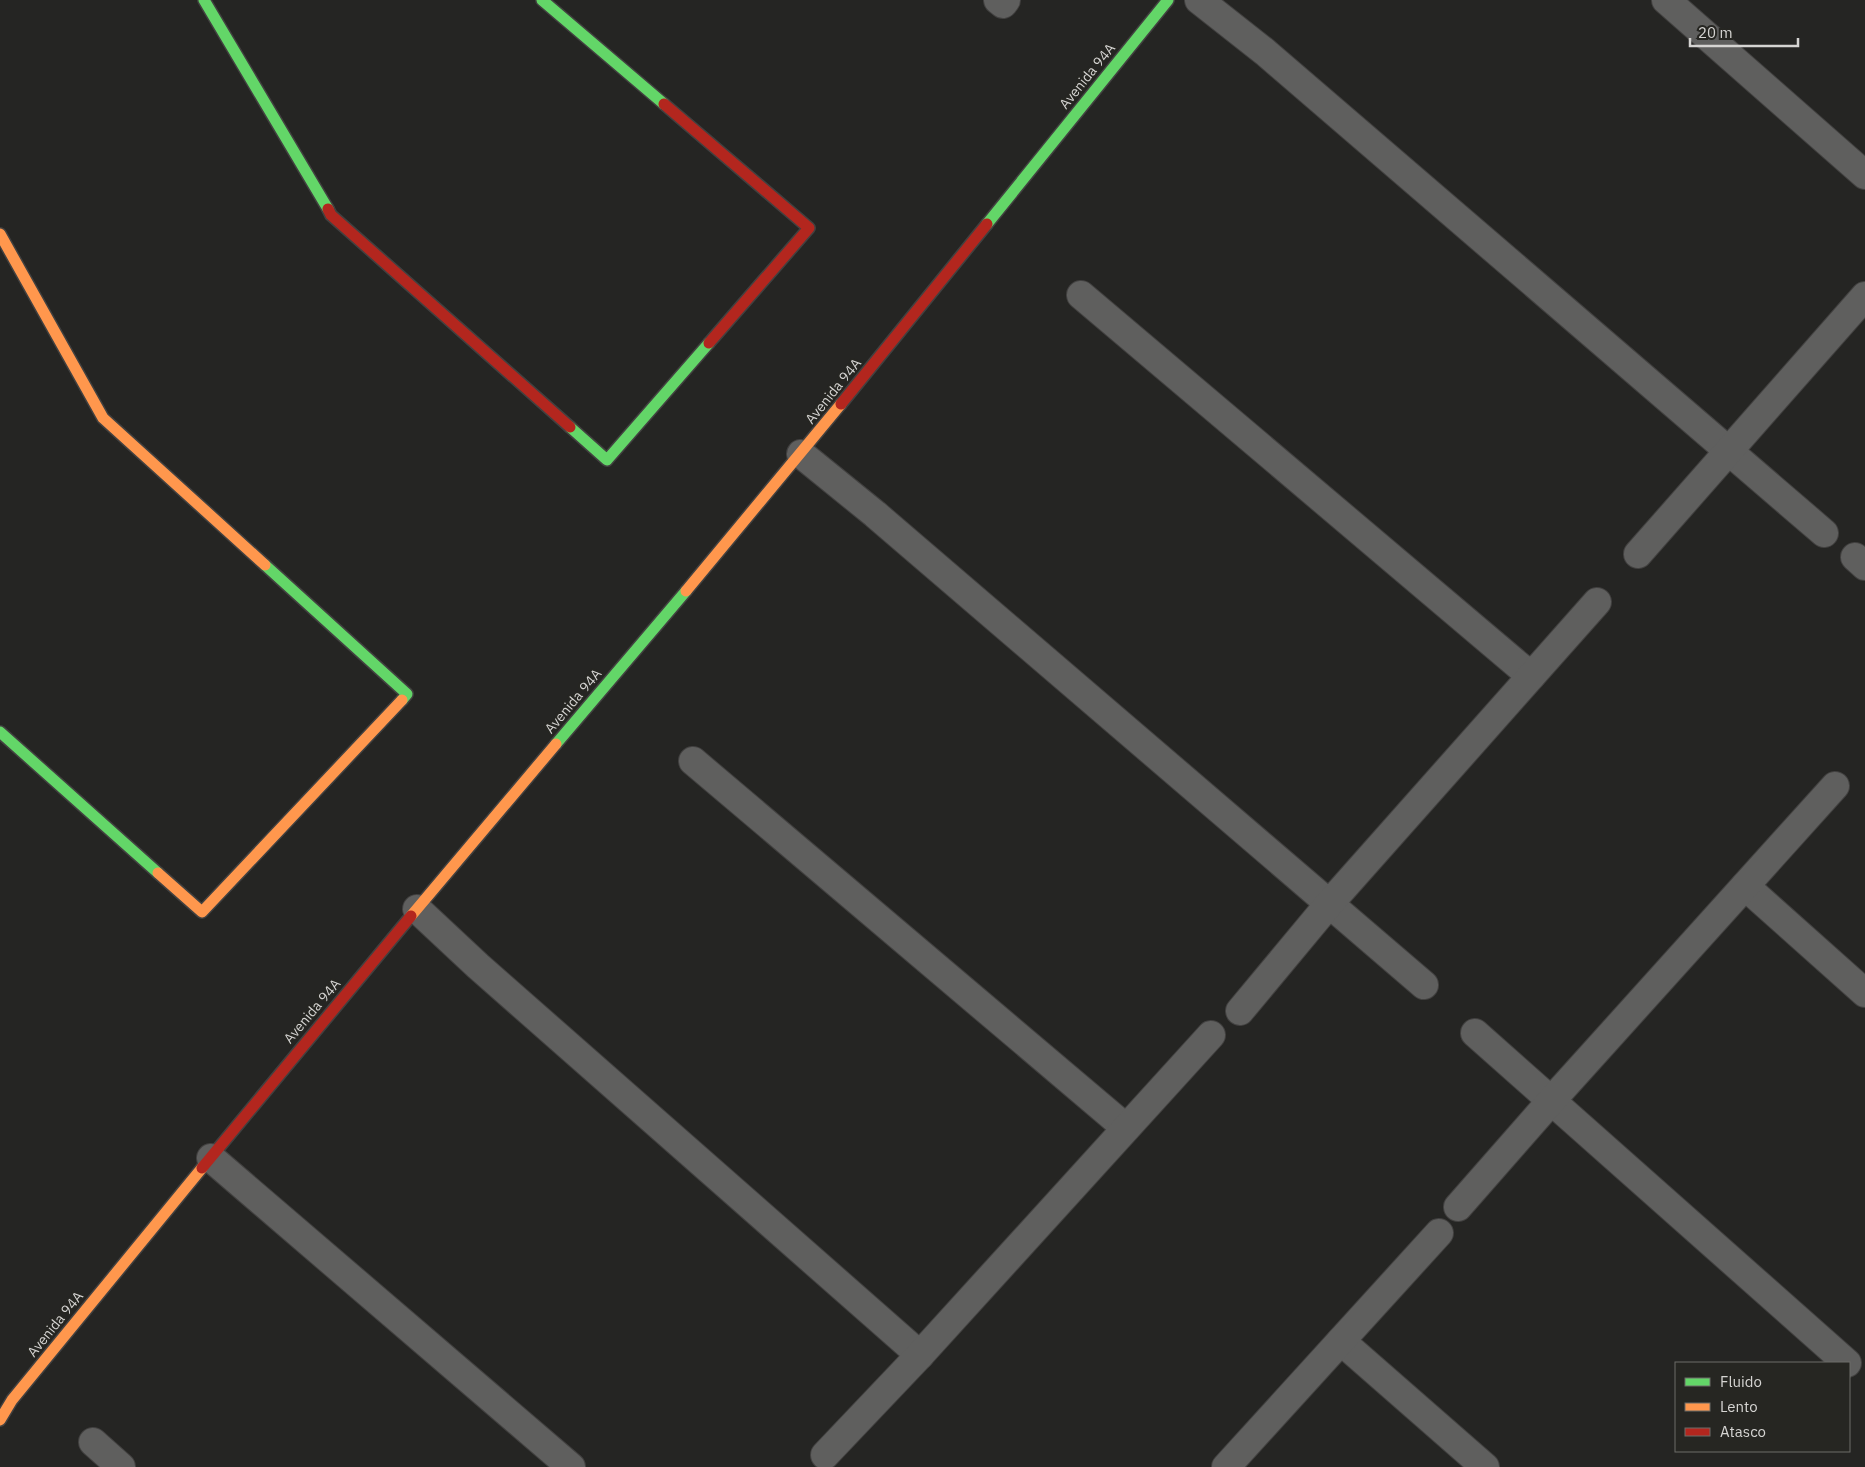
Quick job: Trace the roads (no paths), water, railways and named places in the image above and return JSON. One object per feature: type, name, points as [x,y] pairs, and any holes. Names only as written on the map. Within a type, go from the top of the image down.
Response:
[{"type":"street","points":[[204,0],[331,215],[607,460],[809,228],[542,0]]},
{"type":"street","points":[[998,0],[1003,4],[1006,0]]},
{"type":"street","name":"Avenida 94A","points":[[0,1420],[12,1400],[417,909],[801,454],[1168,0]]},
{"type":"street","points":[[1199,0],[1272,58],[1824,533]]},
{"type":"street","points":[[1666,0],[1865,175]]},
{"type":"street","points":[[0,234],[103,418],[407,694],[202,912],[0,732]]},
{"type":"street","points":[[1081,295],[1531,676]]},
{"type":"street","points":[[1638,554],[1865,296]]},
{"type":"street","points":[[801,454],[875,514],[1424,985]]},
{"type":"street","points":[[1240,1011],[1328,904],[1597,602]]},
{"type":"street","points":[[693,761],[1126,1128]]},
{"type":"street","points":[[1458,1207],[1835,786]]},
{"type":"street","points":[[1745,886],[1865,993]]},
{"type":"street","points":[[417,909],[478,966],[920,1355]]},
{"type":"street","points":[[1474,1033],[1846,1362]]},
{"type":"street","points":[[825,1455],[920,1355],[1211,1034]]},
{"type":"street","points":[[211,1158],[571,1467]]},
{"type":"street","points":[[1226,1467],[1439,1233]]},
{"type":"street","points":[[1341,1340],[1485,1467]]},
{"type":"street","points":[[1850,1366],[1865,1379]]},
{"type":"street","points":[[93,1442],[121,1467]]}]
